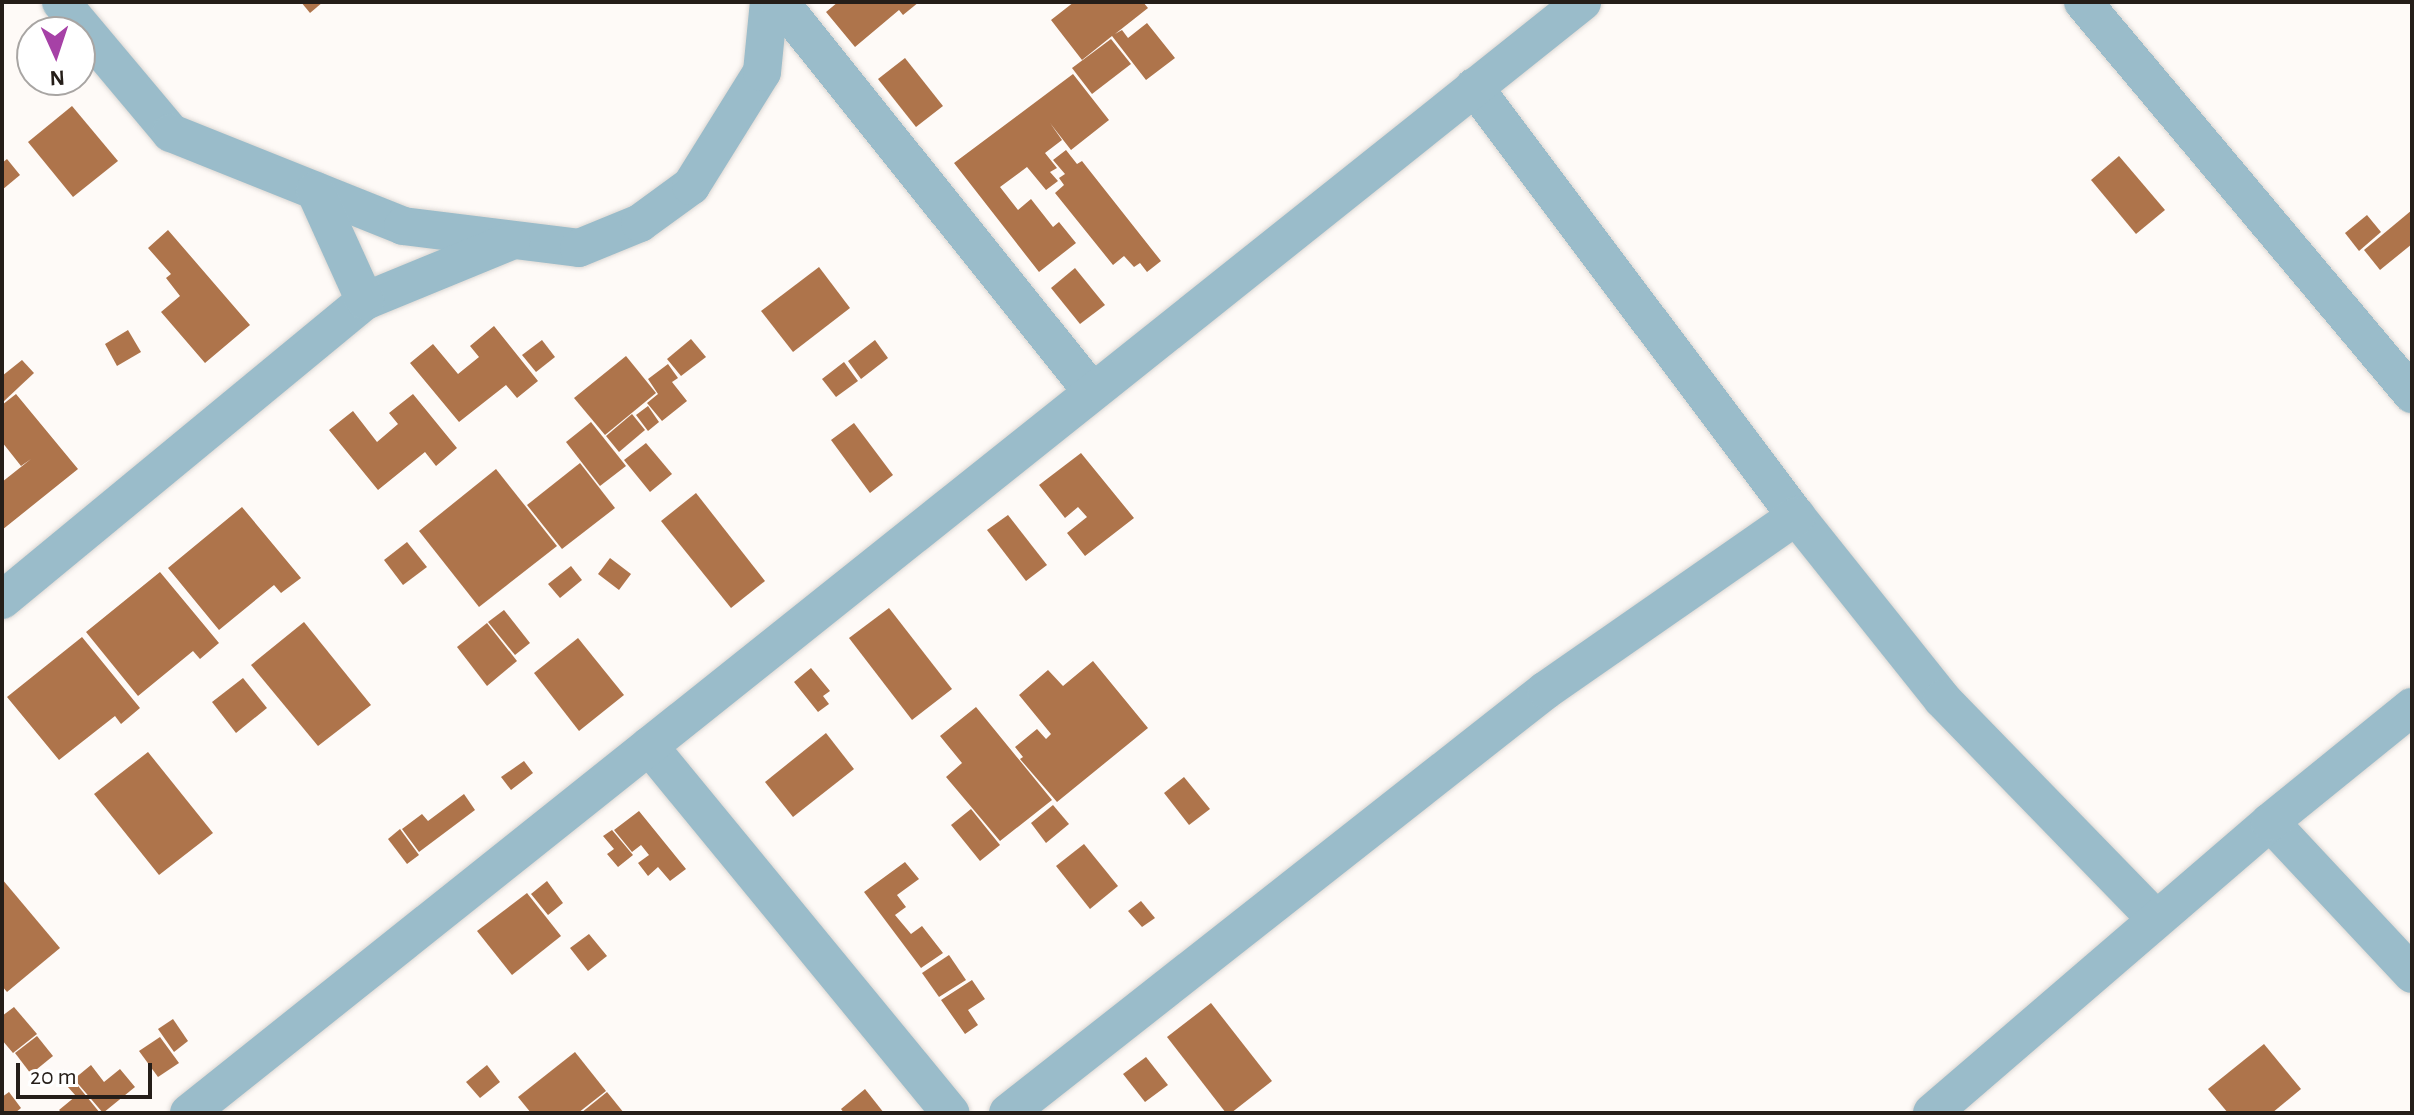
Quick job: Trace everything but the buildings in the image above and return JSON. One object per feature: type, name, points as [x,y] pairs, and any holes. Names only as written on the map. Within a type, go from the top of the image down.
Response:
[{"type":"street","points":[[61,2],[171,133],[403,226],[579,248],[640,223],[691,186],[762,72],[769,2]]},
{"type":"street","points":[[780,2],[1092,391]]},
{"type":"street","points":[[189,1113],[1582,2]]},
{"type":"street","points":[[2083,2],[2412,394]]},
{"type":"street","points":[[1474,87],[1796,516],[1942,699],[2156,919]]},
{"type":"street","points":[[315,191],[365,301]]},
{"type":"street","points":[[2,600],[365,301],[514,240]]},
{"type":"street","points":[[1008,1113],[1546,690],[1796,516]]},
{"type":"street","points":[[1932,1113],[2270,822],[2412,707]]},
{"type":"street","points":[[649,746],[950,1113]]},
{"type":"street","points":[[2270,822],[2412,974]]}]
